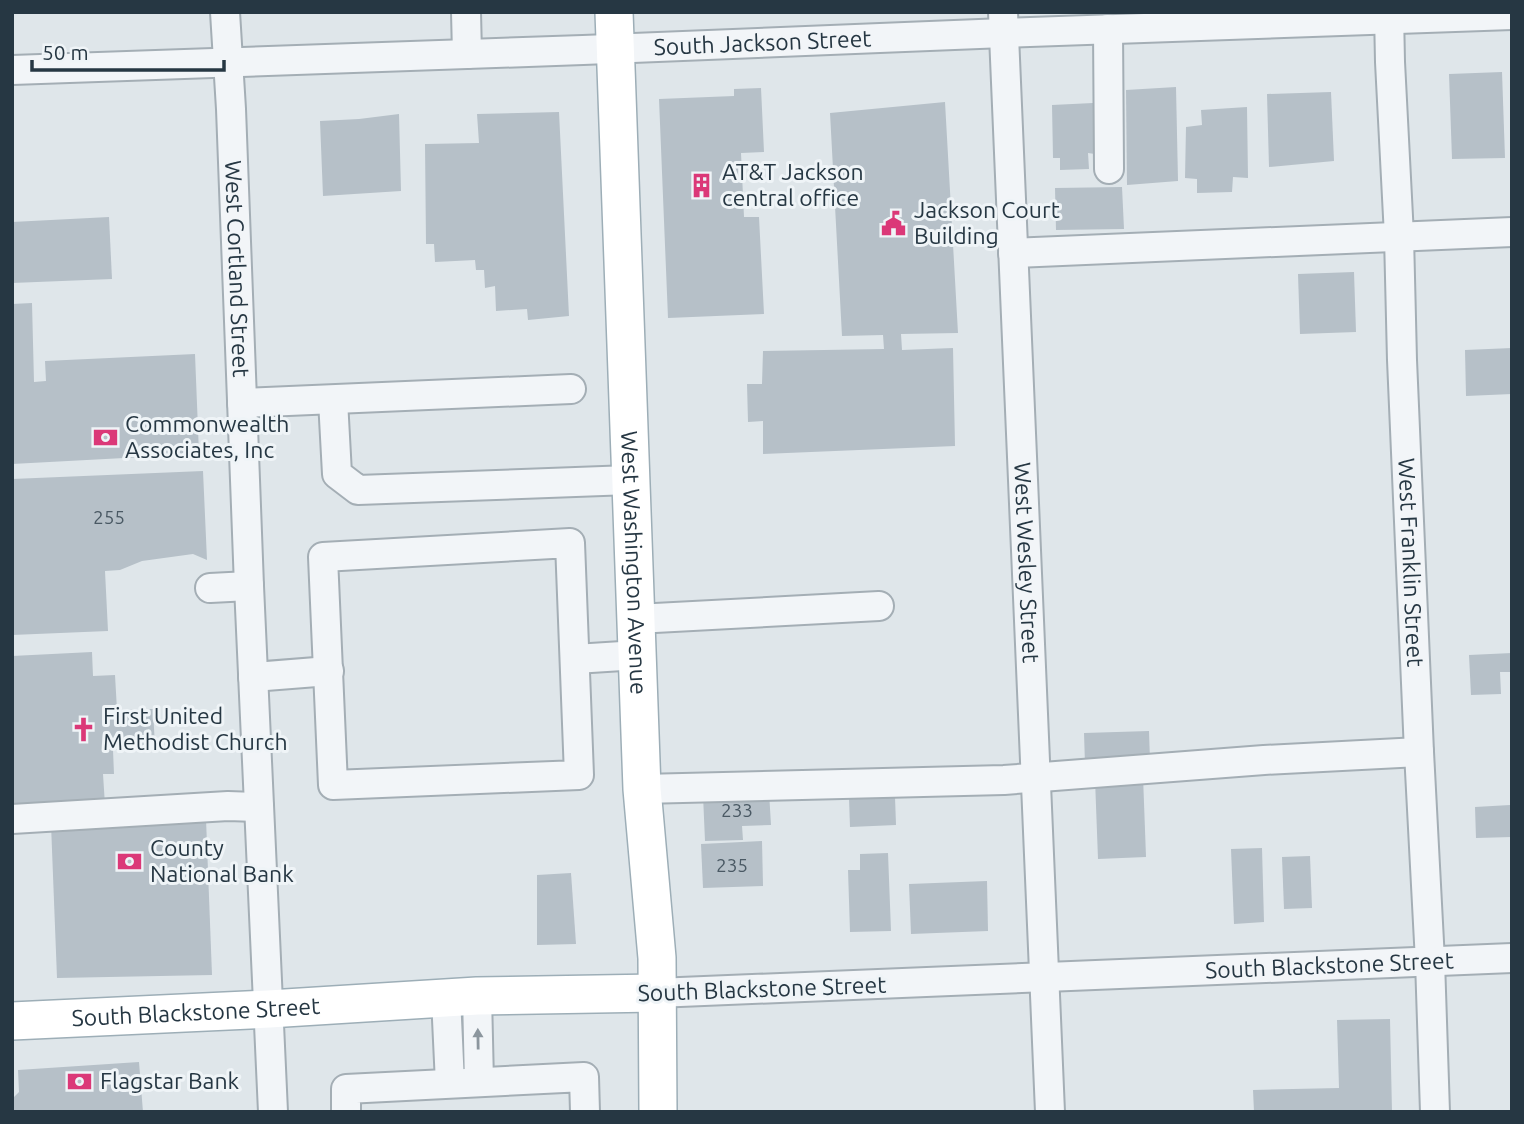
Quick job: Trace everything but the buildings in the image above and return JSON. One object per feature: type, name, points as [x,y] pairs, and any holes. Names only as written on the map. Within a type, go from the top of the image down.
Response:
[{"type":"main road","name":"West Washington Avenue","points":[[614,12],[642,789],[657,958],[658,1112]]},
{"type":"main road","name":"South Blackstone Street","points":[[12,1021],[461,997],[656,993]]},
{"type":"street","name":"West Cortland Street","points":[[225,12],[232,121],[249,586],[273,1112]]},
{"type":"street","points":[[466,12],[467,54]]},
{"type":"street","name":"South Jackson Street","points":[[12,70],[615,49],[1003,22],[1108,29],[1178,20],[1504,14]]},
{"type":"street","name":"West Franklin Street","points":[[1389,16],[1435,1112]]},
{"type":"street","name":"West Wesley Street","points":[[1003,22],[1050,1112]]},
{"type":"street","points":[[1108,29],[1109,169]]},
{"type":"street","points":[[1013,253],[1512,232]]},
{"type":"street","points":[[242,403],[571,390]]},
{"type":"street","points":[[333,400],[337,474],[358,490],[630,480]]},
{"type":"street","points":[[570,543],[579,775],[333,785],[329,671],[323,557],[570,543]]},
{"type":"street","points":[[210,588],[249,586]]},
{"type":"street","points":[[636,619],[879,606]]},
{"type":"street","points":[[575,659],[638,655]]},
{"type":"street","points":[[253,677],[329,671]]},
{"type":"street","points":[[642,789],[1004,780],[1264,760],[1419,752]]},
{"type":"street","points":[[12,819],[228,806],[259,807]]},
{"type":"street","name":"South Blackstone Street","points":[[656,993],[1512,958]]},
{"type":"street","points":[[461,997],[479,1082]]},
{"type":"street","points":[[450,1083],[461,997]]},
{"type":"street","points":[[346,1112],[346,1089],[584,1077],[585,1112]]},
{"type":"place","name":"AT&T Jackson central office","points":[[702,185]]},
{"type":"place","name":"Jackson Court Building","points":[[894,223]]},
{"type":"place","name":"Commonwealth Associates, Inc","points":[[105,437]]},
{"type":"place","name":"First United Methodist Church","points":[[83,729]]},
{"type":"place","name":"County National Bank","points":[[130,861]]},
{"type":"place","name":"Flagstar Bank","points":[[80,1081]]}]
